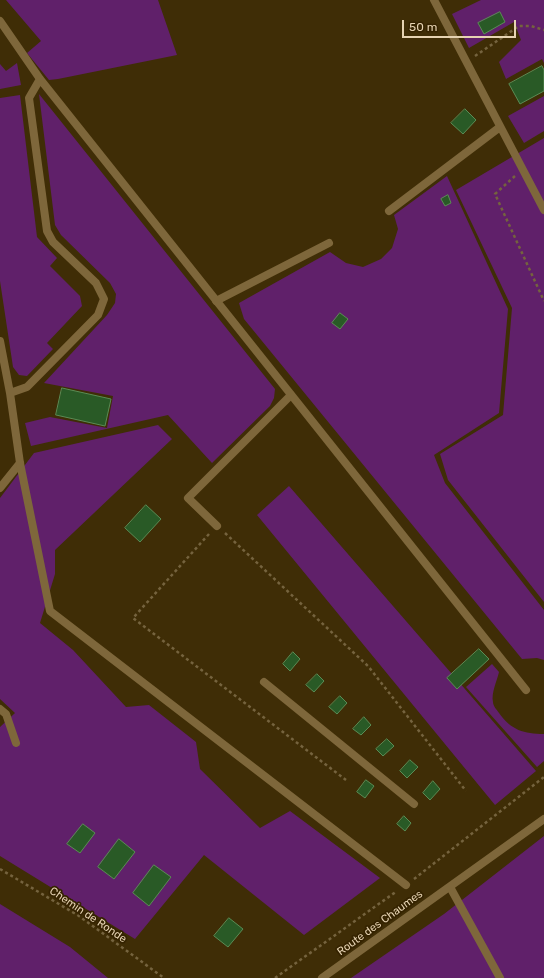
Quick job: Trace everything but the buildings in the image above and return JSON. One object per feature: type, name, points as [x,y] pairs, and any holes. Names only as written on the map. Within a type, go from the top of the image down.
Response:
[{"type":"street","points":[[434,0],[544,210]]},
{"type":"street","points":[[0,21],[40,78],[526,690]]},
{"type":"street","points":[[10,393],[27,387],[98,315],[104,299],[96,283],[53,242],[47,231],[29,98],[40,78]]},
{"type":"street","points":[[389,211],[500,127]]},
{"type":"street","points":[[216,301],[329,244]]},
{"type":"street","points":[[0,341],[1,358],[10,393],[20,463],[50,611],[406,885]]},
{"type":"street","points":[[217,526],[188,498],[291,395]]},
{"type":"street","points":[[0,488],[20,463]]},
{"type":"street","points":[[264,682],[414,804]]},
{"type":"street","points":[[0,709],[6,714],[16,743]]},
{"type":"street","name":"Route des Chaumes","points":[[322,978],[544,819]]},
{"type":"street","points":[[450,887],[500,978]]},
{"type":"path","points":[[466,62],[519,26],[532,26],[544,30]]},
{"type":"path","points":[[522,169],[495,194],[544,301]]},
{"type":"path","points":[[346,780],[133,618],[217,526],[368,666],[466,791]]},
{"type":"path","name":"Chemin de Ronde","points":[[0,869],[79,916],[164,978]]},
{"type":"shaded area","points":[[6,0],[158,0],[177,55],[49,80],[27,53],[41,41]]},
{"type":"shaded area","points":[[481,0],[544,0],[544,63],[542,59],[506,79],[499,62],[521,40],[514,22],[469,48],[452,14]]},
{"type":"shaded area","points":[[17,63],[21,85],[0,89],[0,64],[6,71]]},
{"type":"shaded area","points":[[39,94],[275,389],[274,398],[270,406],[212,463],[168,415],[31,446],[25,423],[50,417],[107,428],[113,396],[44,383],[107,315],[115,303],[116,294],[110,283],[61,235],[55,225]]},
{"type":"shaded area","points":[[20,95],[37,237],[57,258],[50,266],[80,296],[82,306],[47,343],[53,349],[27,376],[19,375],[13,367],[0,281],[0,98]]},
{"type":"shaded area","points":[[544,96],[544,131],[524,143],[508,116]]},
{"type":"shaded area","points":[[544,138],[544,602],[448,480],[440,454],[503,415],[512,308],[456,190]]},
{"type":"shaded area","points":[[447,176],[508,309],[499,413],[434,455],[445,483],[544,610],[544,660],[537,658],[522,659],[244,319],[239,303],[330,252],[346,263],[363,267],[381,259],[392,248],[398,229],[394,215]]},
{"type":"shaded area","points":[[158,425],[172,439],[55,550],[55,574],[40,623],[73,650],[126,707],[149,705],[196,742],[200,769],[260,828],[290,811],[380,878],[304,935],[204,855],[135,939],[0,856],[0,727],[15,713],[0,699],[0,498],[34,453]]},
{"type":"shaded area","points":[[289,486],[536,771],[495,805],[257,515]]},
{"type":"shaded area","points":[[492,664],[499,672],[493,691],[493,698],[494,705],[499,713],[508,723],[518,730],[544,734],[544,761],[537,767],[466,687]]},
{"type":"shaded area","points":[[544,836],[544,978],[351,978],[444,914]]},
{"type":"shaded area","points":[[0,904],[70,947],[108,978],[0,978]]}]
